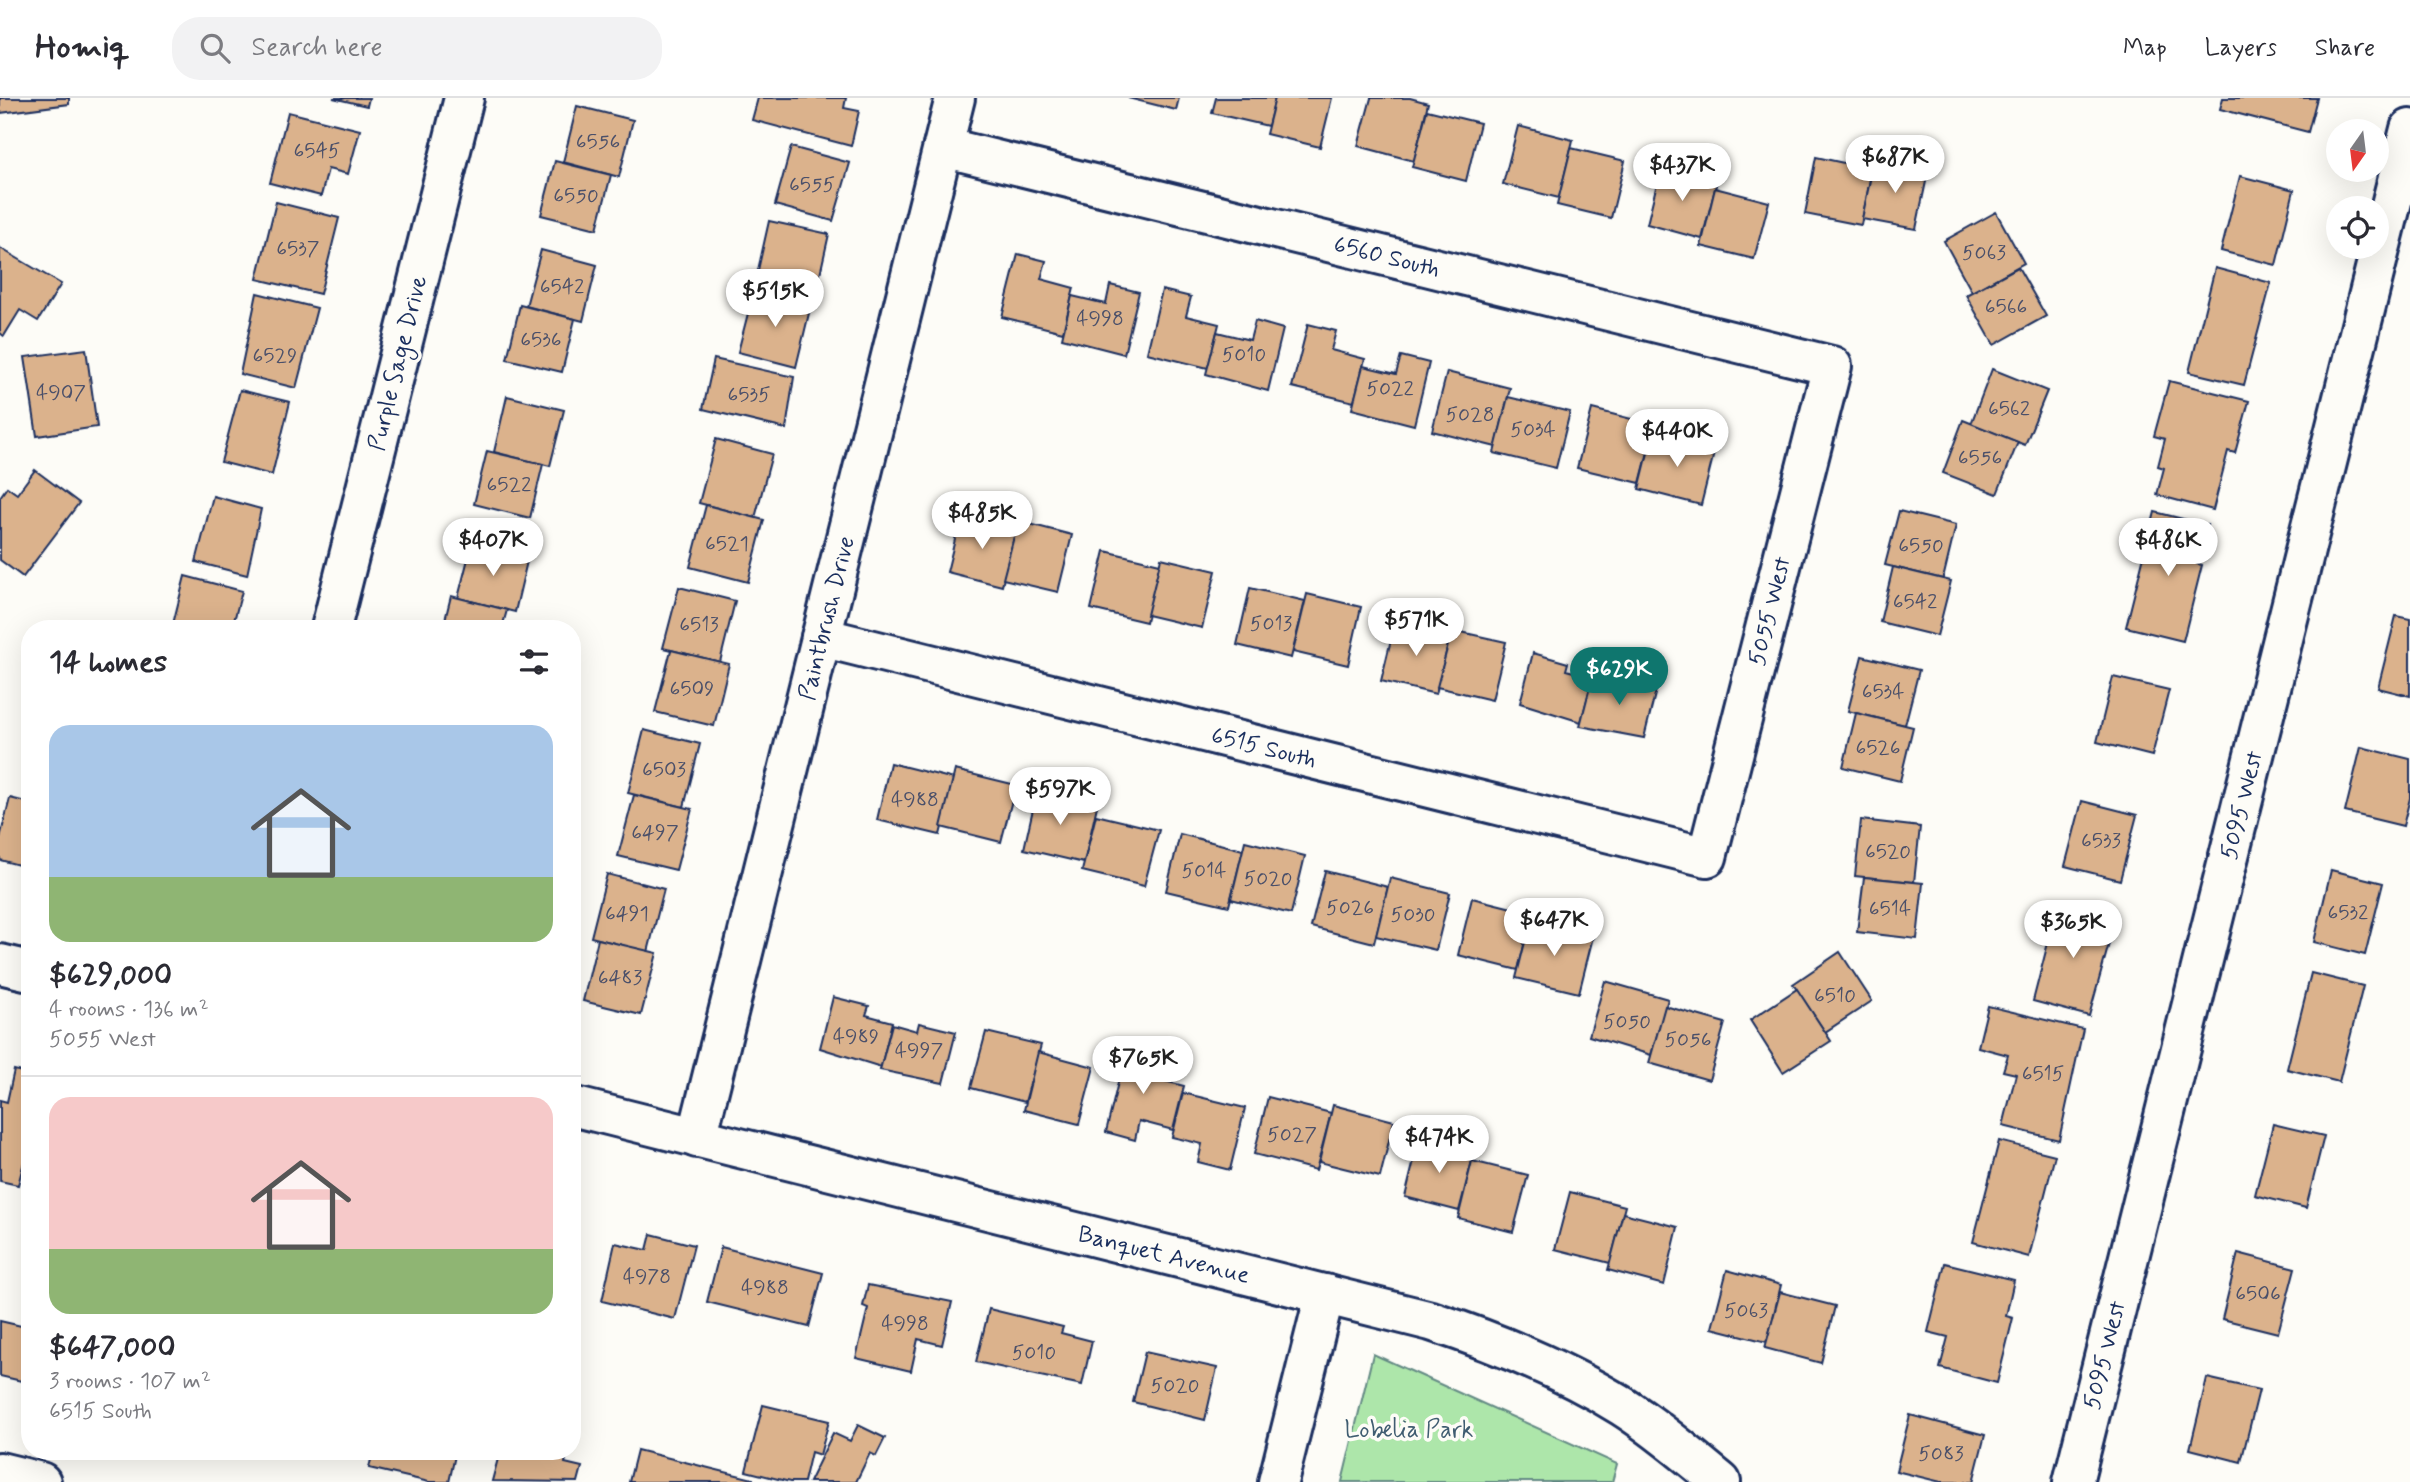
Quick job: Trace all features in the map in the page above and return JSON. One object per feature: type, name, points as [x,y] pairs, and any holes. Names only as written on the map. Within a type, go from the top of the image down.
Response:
[{"type":"street","name":"Purple Sage Drive","points":[[333,620],[464,98]]},
{"type":"street","name":"Paintbrush Drive","points":[[697,1138],[955,98]]},
{"type":"street","name":"5095 West","points":[[2073,1482],[2410,129]]},
{"type":"street","name":"6560 South","points":[[943,147],[1832,366]]},
{"type":"street","name":"5055 West","points":[[1707,857],[1832,366]]},
{"type":"street","name":"6515 South","points":[[821,637],[1707,857]]},
{"type":"street","points":[[0,964],[21,969]]},
{"type":"street","name":"Banquet Avenue","points":[[581,1108],[1431,1321],[1528,1356],[1623,1407],[1721,1482]]},
{"type":"street","points":[[1278,1482],[1325,1294]]},
{"type":"street","points":[[0,1472],[41,1482]]},
{"type":"green space","name":"Lobelia Park","points":[[1373,1354],[1617,1464],[1612,1482],[1342,1482]]},
{"type":"building","points":[[0,98],[69,98],[69,104],[0,113]]},
{"type":"building","points":[[333,98],[369,98],[367,106]]},
{"type":"building","points":[[758,98],[846,98],[844,108],[859,111],[851,146],[752,120]]},
{"type":"building","points":[[1128,98],[1179,98],[1176,110]]},
{"type":"building","points":[[1216,98],[1275,98],[1268,126],[1212,113]]},
{"type":"building","points":[[1275,98],[1332,98],[1320,147],[1266,134]]},
{"type":"building","points":[[1371,98],[1410,98],[1428,103],[1414,161],[1358,146]]},
{"type":"building","points":[[2223,98],[2317,98],[2308,132],[2220,109]]},
{"type":"building","points":[[577,106],[633,120],[619,177],[563,162]]},
{"type":"building","points":[[1427,110],[1480,123],[1466,181],[1412,167]]},
{"type":"building","points":[[288,112],[360,130],[348,174],[328,169],[321,196],[270,183]]},
{"type":"building","points":[[1518,126],[1573,140],[1559,198],[1503,184]]},
{"type":"building","points":[[791,147],[850,163],[833,221],[775,205]]},
{"type":"building","points":[[1571,148],[1625,161],[1611,218],[1557,205]]},
{"type":"building","points":[[1816,157],[1872,169],[1861,225],[1805,214]]},
{"type":"building","points":[[555,161],[611,175],[597,229],[541,215]]},
{"type":"building","points":[[1874,161],[1928,172],[1916,229],[1862,219]]},
{"type":"building","points":[[1661,167],[1717,181],[1702,239],[1647,224]]},
{"type":"building","points":[[2240,176],[2294,190],[2276,265],[2221,251]]},
{"type":"building","points":[[1715,188],[1769,202],[1754,259],[1701,246]]},
{"type":"building","points":[[276,202],[339,218],[320,294],[257,279]]},
{"type":"building","points":[[1996,212],[2024,263],[1972,292],[1944,241]]},
{"type":"building","points":[[769,221],[829,234],[816,292],[756,279]]},
{"type":"building","points":[[0,248],[61,284],[38,321],[20,310],[4,336],[0,333]]},
{"type":"building","points":[[541,250],[597,265],[583,321],[526,306]]},
{"type":"building","points":[[1018,254],[1046,261],[1041,279],[1074,288],[1063,332],[1002,317]]},
{"type":"building","points":[[2018,267],[2046,316],[1994,345],[1966,295]]},
{"type":"building","points":[[2215,268],[2271,283],[2244,385],[2189,372]]},
{"type":"building","points":[[1110,285],[1139,292],[1124,354],[1062,338],[1072,296],[1106,304]]},
{"type":"building","points":[[754,290],[811,305],[796,367],[738,352]]},
{"type":"building","points":[[1162,290],[1191,297],[1186,316],[1219,324],[1208,368],[1147,353]]},
{"type":"building","points":[[257,293],[317,308],[296,388],[240,374]]},
{"type":"building","points":[[520,305],[575,319],[562,372],[507,359]]},
{"type":"building","points":[[1255,321],[1283,329],[1268,391],[1206,374],[1217,332],[1250,340]]},
{"type":"building","points":[[1308,324],[1336,331],[1331,350],[1365,359],[1354,402],[1292,387]]},
{"type":"building","points":[[86,349],[97,427],[37,436],[25,357]]},
{"type":"building","points":[[1401,356],[1429,363],[1414,425],[1352,409],[1363,366],[1396,374]]},
{"type":"building","points":[[714,359],[794,377],[786,429],[703,409]]},
{"type":"building","points":[[1992,369],[2047,391],[2025,445],[1971,424]]},
{"type":"building","points":[[1447,372],[1510,388],[1496,447],[1432,431]]},
{"type":"building","points":[[2169,381],[2249,401],[2235,453],[2228,451],[2213,510],[2157,495],[2164,468],[2158,466],[2165,439],[2154,436]]},
{"type":"building","points":[[240,390],[290,402],[272,475],[221,462]]},
{"type":"building","points":[[507,396],[564,410],[550,466],[494,452]]},
{"type":"building","points":[[1508,397],[1570,412],[1556,468],[1494,453]]},
{"type":"building","points":[[1592,409],[1655,425],[1640,483],[1577,468]]},
{"type":"building","points":[[1963,420],[2018,442],[1997,494],[1943,473]]},
{"type":"building","points":[[1653,433],[1715,449],[1701,505],[1639,489]]},
{"type":"building","points":[[716,439],[772,454],[755,518],[699,503]]},
{"type":"building","points":[[487,451],[543,464],[530,518],[474,504]]},
{"type":"building","points":[[35,470],[79,503],[23,577],[0,560],[0,497],[7,487],[17,494]]},
{"type":"building","points":[[213,496],[261,509],[247,575],[196,562]]},
{"type":"building","points":[[706,505],[764,520],[748,582],[690,567]]},
{"type":"building","points":[[1899,511],[1956,525],[1943,579],[1885,565]]},
{"type":"building","points":[[2155,512],[2207,525],[2197,564],[2202,565],[2183,641],[2126,627]]},
{"type":"building","points":[[961,515],[1016,529],[1002,586],[947,572]]},
{"type":"building","points":[[1018,521],[1072,535],[1058,592],[1003,579]]},
{"type":"building","points":[[472,543],[528,557],[515,612],[458,598]]},
{"type":"building","points":[[1105,551],[1160,564],[1146,622],[1091,609]]},
{"type":"building","points":[[1161,558],[1216,571],[1202,628],[1147,615]]},
{"type":"building","points":[[1893,567],[1951,581],[1937,636],[1880,622]]},
{"type":"building","points":[[185,576],[242,591],[234,620],[174,620]]},
{"type":"building","points":[[679,587],[735,601],[720,662],[663,648]]},
{"type":"building","points":[[1250,588],[1305,601],[1291,658],[1237,645]]},
{"type":"building","points":[[1307,594],[1361,607],[1348,665],[1293,652]]},
{"type":"building","points":[[451,596],[507,610],[504,620],[445,620]]},
{"type":"building","points":[[2396,616],[2410,619],[2410,696],[2378,688]]},
{"type":"building","points":[[1395,623],[1450,636],[1436,694],[1381,681]]},
{"type":"building","points":[[1452,630],[1506,642],[1492,700],[1437,687]]},
{"type":"building","points":[[671,650],[729,664],[714,726],[655,712]]},
{"type":"building","points":[[1533,653],[1568,663],[1566,670],[1593,677],[1581,722],[1520,703]]},
{"type":"building","points":[[1862,656],[1919,670],[1905,725],[1848,711]]},
{"type":"building","points":[[1619,677],[1657,686],[1644,738],[1580,726],[1592,679],[1617,686]]},
{"type":"building","points":[[2113,677],[2169,690],[2152,756],[2097,742]]},
{"type":"building","points":[[1856,713],[1913,727],[1900,781],[1843,767]]},
{"type":"building","points":[[644,730],[700,744],[684,807],[628,793]]},
{"type":"building","points":[[2361,747],[2410,759],[2410,798],[2403,826],[2345,812]]},
{"type":"building","points":[[890,763],[954,779],[940,835],[877,820]]},
{"type":"building","points":[[955,770],[1016,785],[1001,842],[941,827]]},
{"type":"building","points":[[1037,791],[1097,806],[1084,863],[1024,849]]},
{"type":"building","points":[[634,795],[692,809],[676,870],[618,856]]},
{"type":"building","points":[[10,798],[21,801],[21,866],[0,860],[0,838]]},
{"type":"building","points":[[2082,801],[2137,815],[2120,880],[2065,866]]},
{"type":"building","points":[[1096,815],[1159,830],[1144,886],[1082,871]]},
{"type":"building","points":[[1861,820],[1920,827],[1914,882],[1855,876]]},
{"type":"building","points":[[1180,834],[1243,850],[1229,906],[1166,891]]},
{"type":"building","points":[[1245,841],[1305,856],[1291,914],[1231,899]]},
{"type":"building","points":[[2331,870],[2383,883],[2365,955],[2314,942]]},
{"type":"building","points":[[1325,871],[1388,887],[1374,943],[1311,927]]},
{"type":"building","points":[[607,874],[664,889],[648,952],[591,937]]},
{"type":"building","points":[[1864,877],[1923,883],[1917,939],[1857,932]]},
{"type":"building","points":[[1390,878],[1450,893],[1436,950],[1376,936]]},
{"type":"building","points":[[1472,898],[1532,913],[1518,970],[1458,955]]},
{"type":"building","points":[[2058,904],[2111,917],[2105,939],[2110,940],[2089,1016],[2033,1001]]},
{"type":"building","points":[[1530,922],[1593,937],[1579,993],[1516,978]]},
{"type":"building","points":[[598,939],[657,953],[641,1015],[583,1001]]},
{"type":"building","points":[[1840,952],[1872,1001],[1825,1032],[1793,984]]},
{"type":"building","points":[[2311,973],[2363,986],[2339,1082],[2287,1069]]},
{"type":"building","points":[[1605,981],[1668,999],[1651,1055],[1589,1036]]},
{"type":"building","points":[[1797,989],[1831,1041],[1783,1072],[1750,1020]]},
{"type":"building","points":[[833,997],[869,1006],[866,1015],[892,1022],[881,1067],[820,1048]]},
{"type":"building","points":[[1665,1006],[1725,1023],[1709,1080],[1649,1063]]},
{"type":"building","points":[[1988,1006],[2083,1029],[2059,1140],[2003,1126],[2016,1074],[2003,1071],[2008,1055],[1978,1047]]},
{"type":"building","points":[[919,1023],[956,1032],[943,1083],[880,1070],[892,1024],[917,1031]]},
{"type":"building","points":[[986,1032],[1041,1045],[1025,1102],[971,1088]]},
{"type":"building","points":[[1127,1045],[1159,1052],[1153,1078],[1184,1086],[1173,1130],[1139,1121],[1135,1140],[1106,1132]]},
{"type":"building","points":[[1038,1052],[1094,1067],[1079,1124],[1024,1110]]},
{"type":"building","points":[[14,1070],[21,1072],[21,1174],[18,1185],[0,1181],[0,1100],[7,1102]]},
{"type":"building","points":[[1183,1093],[1245,1108],[1230,1170],[1198,1162],[1202,1144],[1172,1137]]},
{"type":"building","points":[[1268,1097],[1331,1113],[1316,1170],[1254,1154]]},
{"type":"building","points":[[1333,1105],[1394,1121],[1380,1177],[1319,1162]]},
{"type":"building","points":[[2273,1124],[2324,1136],[2306,1208],[2255,1195]]},
{"type":"building","points":[[1419,1140],[1474,1153],[1459,1211],[1405,1197]]},
{"type":"building","points":[[1999,1141],[2055,1155],[2029,1257],[1973,1242]]},
{"type":"building","points":[[1472,1161],[1528,1175],[1513,1232],[1458,1218]]},
{"type":"building","points":[[1570,1192],[1625,1206],[1610,1263],[1555,1249]]},
{"type":"building","points":[[1623,1213],[1678,1227],[1664,1285],[1608,1270]]},
{"type":"building","points":[[651,1234],[694,1245],[675,1319],[602,1301],[615,1243],[647,1250]]},
{"type":"building","points":[[721,1247],[823,1273],[809,1327],[707,1302]]},
{"type":"building","points":[[2238,1253],[2295,1268],[2278,1333],[2222,1319]]},
{"type":"building","points":[[1945,1263],[2014,1280],[2006,1316],[2013,1318],[1997,1383],[1940,1368],[1948,1337],[1928,1332]]},
{"type":"building","points":[[1727,1270],[1781,1285],[1767,1342],[1712,1328]]},
{"type":"building","points":[[868,1285],[952,1302],[942,1345],[918,1339],[911,1371],[856,1358],[868,1308],[863,1306]]},
{"type":"building","points":[[1780,1292],[1835,1306],[1821,1363],[1765,1348]]},
{"type":"building","points":[[989,1309],[1063,1327],[1061,1333],[1092,1341],[1082,1385],[976,1362]]},
{"type":"building","points":[[0,1321],[21,1326],[21,1381],[0,1376]]},
{"type":"building","points":[[1145,1352],[1217,1368],[1205,1420],[1133,1402]]},
{"type":"building","points":[[2207,1378],[2259,1390],[2241,1462],[2190,1449]]},
{"type":"building","points":[[763,1405],[829,1421],[820,1455],[811,1452],[804,1482],[790,1482],[746,1471]]},
{"type":"building","points":[[1910,1415],[1985,1435],[1973,1482],[1941,1482],[1896,1471]]},
{"type":"building","points":[[858,1425],[885,1438],[876,1456],[870,1453],[856,1482],[809,1482],[833,1433],[850,1441]]},
{"type":"building","points":[[637,1450],[753,1479],[753,1482],[629,1482]]},
{"type":"building","points":[[371,1460],[454,1460],[449,1482],[429,1482],[369,1468]]},
{"type":"building","points":[[498,1460],[566,1460],[565,1463],[582,1467],[578,1482],[492,1481]]}]
